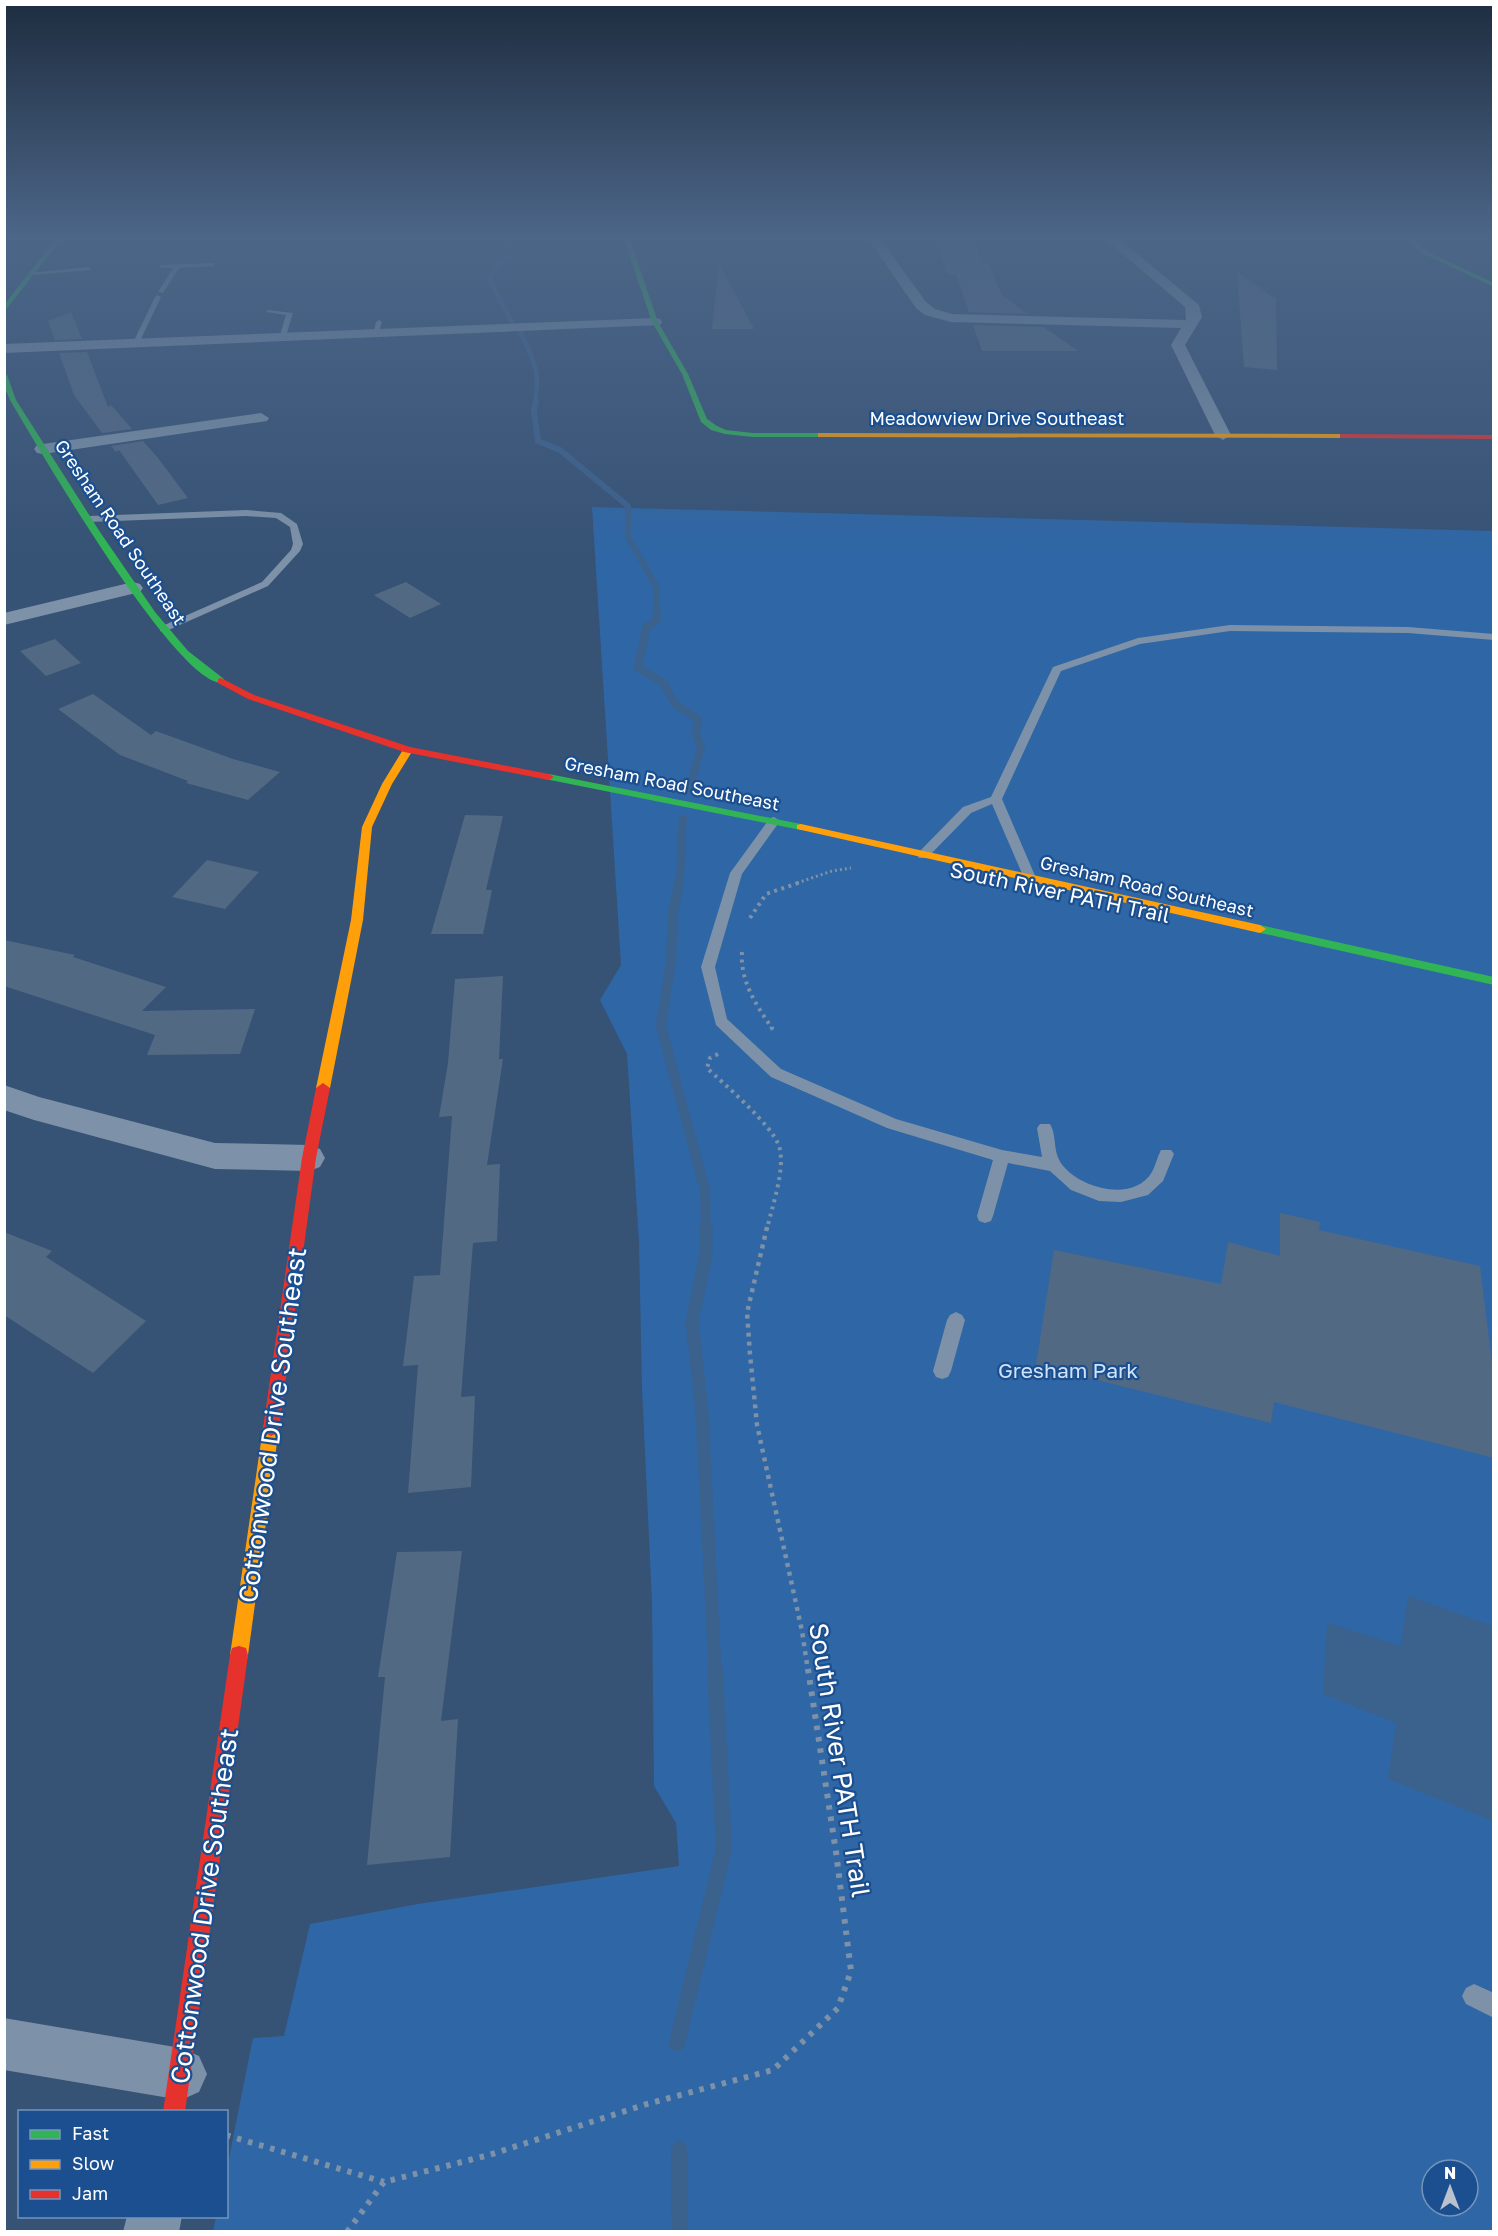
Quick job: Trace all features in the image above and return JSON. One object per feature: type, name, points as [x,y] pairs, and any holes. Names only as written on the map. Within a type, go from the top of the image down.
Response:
[{"type":"street","points":[[4,349],[225,341]]},
{"type":"street","name":"Meadowview Drive Southeast","points":[[666,341],[685,374],[704,420],[714,428],[725,432],[764,435],[1494,437]]},
{"type":"street","points":[[1180,341],[1178,345],[1223,435]]},
{"type":"street","name":"Gresham Road Southeast","points":[[4,375],[9,401],[43,449],[133,588],[164,629],[205,673],[251,697],[408,750],[774,821],[1494,981]]},
{"type":"street","points":[[43,449],[261,418]]},
{"type":"street","points":[[4,620],[133,588]]},
{"type":"street","name":"Cottonwood Drive Southeast","points":[[178,2093],[309,1158],[357,920],[367,827],[387,784],[408,750]]},
{"type":"street","points":[[4,1097],[34,1108],[215,1156],[309,1158]]},
{"type":"street","points":[[4,2044],[178,2093]]},
{"type":"lane","points":[[134,345],[136,341]]},
{"type":"lane","points":[[89,519],[246,513],[278,515],[294,526],[298,544],[295,551],[265,584],[164,629]]},
{"type":"lane","points":[[923,855],[967,810],[996,799],[1057,669],[1138,641],[1230,628],[1408,630],[1494,637]]},
{"type":"lane","points":[[996,799],[1030,878]]},
{"type":"lane","points":[[774,821],[736,873],[708,967],[721,1021],[776,1073],[892,1124],[1002,1156],[1052,1164]]},
{"type":"lane","points":[[1045,1128],[1046,1153],[1062,1176],[1075,1185],[1107,1195],[1123,1196],[1138,1192],[1159,1177],[1166,1154]]},
{"type":"lane","points":[[985,1216],[1002,1156]]},
{"type":"lane","points":[[942,1371],[956,1320]]},
{"type":"path","points":[[749,921],[766,894],[832,871],[852,868]]},
{"type":"path","points":[[742,951],[740,960],[754,1004],[772,1028]]},
{"type":"path","name":"South River PATH Trail","points":[[384,2182],[489,2154],[647,2104],[773,2070],[838,2008],[851,1971],[836,1852],[804,1643],[757,1425],[750,1354],[747,1313],[780,1174],[779,1146],[756,1114],[707,1068],[710,1058]]},
{"type":"path","points":[[228,2136],[384,2182],[347,2232]]},
{"type":"green space","name":"Gresham Park","points":[[592,507],[1493,531],[1493,2231],[213,2232],[216,2218],[228,2218],[228,2163],[253,2038],[284,2036],[310,1924],[418,1904],[679,1866],[676,1823],[654,1786],[652,1602],[642,1389],[639,1241],[627,1054],[600,1000],[621,965]]},
{"type":"shaded area","points":[[1408,1596],[1493,1626],[1493,1821],[1388,1779],[1396,1723],[1323,1694],[1327,1623],[1401,1646]]},
{"type":"building","points":[[979,341],[1064,341],[1078,351],[982,351]]},
{"type":"building","points":[[1242,341],[1277,341],[1277,370],[1244,367]]},
{"type":"building","points":[[87,352],[108,407],[111,405],[132,429],[102,433],[74,395],[59,353]]},
{"type":"building","points":[[143,441],[188,498],[158,505],[119,450],[116,452],[111,446]]},
{"type":"building","points":[[406,582],[441,604],[410,618],[374,595]]},
{"type":"building","points":[[55,639],[81,663],[46,676],[20,651]]},
{"type":"building","points":[[93,694],[151,735],[156,731],[233,759],[280,772],[248,800],[186,783],[188,781],[120,755],[58,709]]},
{"type":"building","points":[[465,815],[503,816],[486,890],[492,890],[483,934],[431,934]]},
{"type":"building","points":[[207,860],[259,872],[225,909],[172,897]]},
{"type":"building","points":[[4,940],[75,955],[73,957],[166,987],[142,1011],[255,1009],[240,1054],[147,1055],[155,1035],[4,986]]},
{"type":"building","points":[[503,976],[499,1059],[503,1059],[487,1165],[500,1164],[497,1241],[473,1243],[461,1397],[475,1396],[471,1487],[408,1493],[418,1365],[403,1366],[414,1276],[440,1275],[452,1116],[439,1117],[448,1063],[455,979]]},
{"type":"building","points":[[1280,1213],[1320,1222],[1319,1230],[1480,1266],[1494,1380],[1494,1458],[1274,1402],[1271,1423],[1036,1365],[1054,1250],[1221,1284],[1228,1242],[1280,1256]]},
{"type":"building","points":[[4,1232],[52,1251],[46,1257],[146,1321],[93,1373],[4,1315]]},
{"type":"building","points":[[462,1551],[441,1721],[458,1719],[450,1857],[367,1865],[385,1677],[378,1677],[397,1552]]},
{"type":"waterway","points":[[525,341],[536,373],[535,402]]},
{"type":"waterway","points":[[536,401],[534,410],[538,441],[560,450],[628,506],[628,537],[656,586],[657,612]]},
{"type":"waterway","points":[[657,612],[656,621],[646,628],[638,668],[664,683],[674,703],[698,719],[696,734],[701,747],[689,789]]},
{"type":"waterway","points":[[679,883],[683,819]]},
{"type":"waterway","points":[[679,882],[673,913],[671,961],[661,1026],[705,1190],[706,1229]]},
{"type":"waterway","points":[[706,1229],[706,1255],[692,1321],[702,1412],[715,1671]]},
{"type":"waterway","points":[[677,2043],[724,1849],[715,1669]]},
{"type":"waterway","points":[[679,2149],[680,2232]]},
{"type":"traffic: fast","points":[[666,341],[685,374],[704,420],[714,428],[725,432],[753,435],[821,435]]},
{"type":"traffic: fast","points":[[4,375],[13,400],[136,593],[185,653],[221,681]]},
{"type":"traffic: fast","points":[[549,777],[801,827]]},
{"type":"traffic: fast","points":[[1260,929],[1494,981]]},
{"type":"traffic: slow","points":[[821,435],[1343,436]]},
{"type":"traffic: slow","points":[[323,1088],[357,920],[367,827],[387,784],[408,750]]},
{"type":"traffic: slow","points":[[801,827],[1260,929]]},
{"type":"traffic: slow","points":[[239,1655],[271,1428]]},
{"type":"traffic: jam","points":[[1343,436],[1494,437]]},
{"type":"traffic: jam","points":[[221,681],[251,697],[408,750],[549,777]]},
{"type":"traffic: jam","points":[[271,1428],[309,1158],[323,1088]]},
{"type":"traffic: jam","points":[[174,2110],[239,1655]]}]
